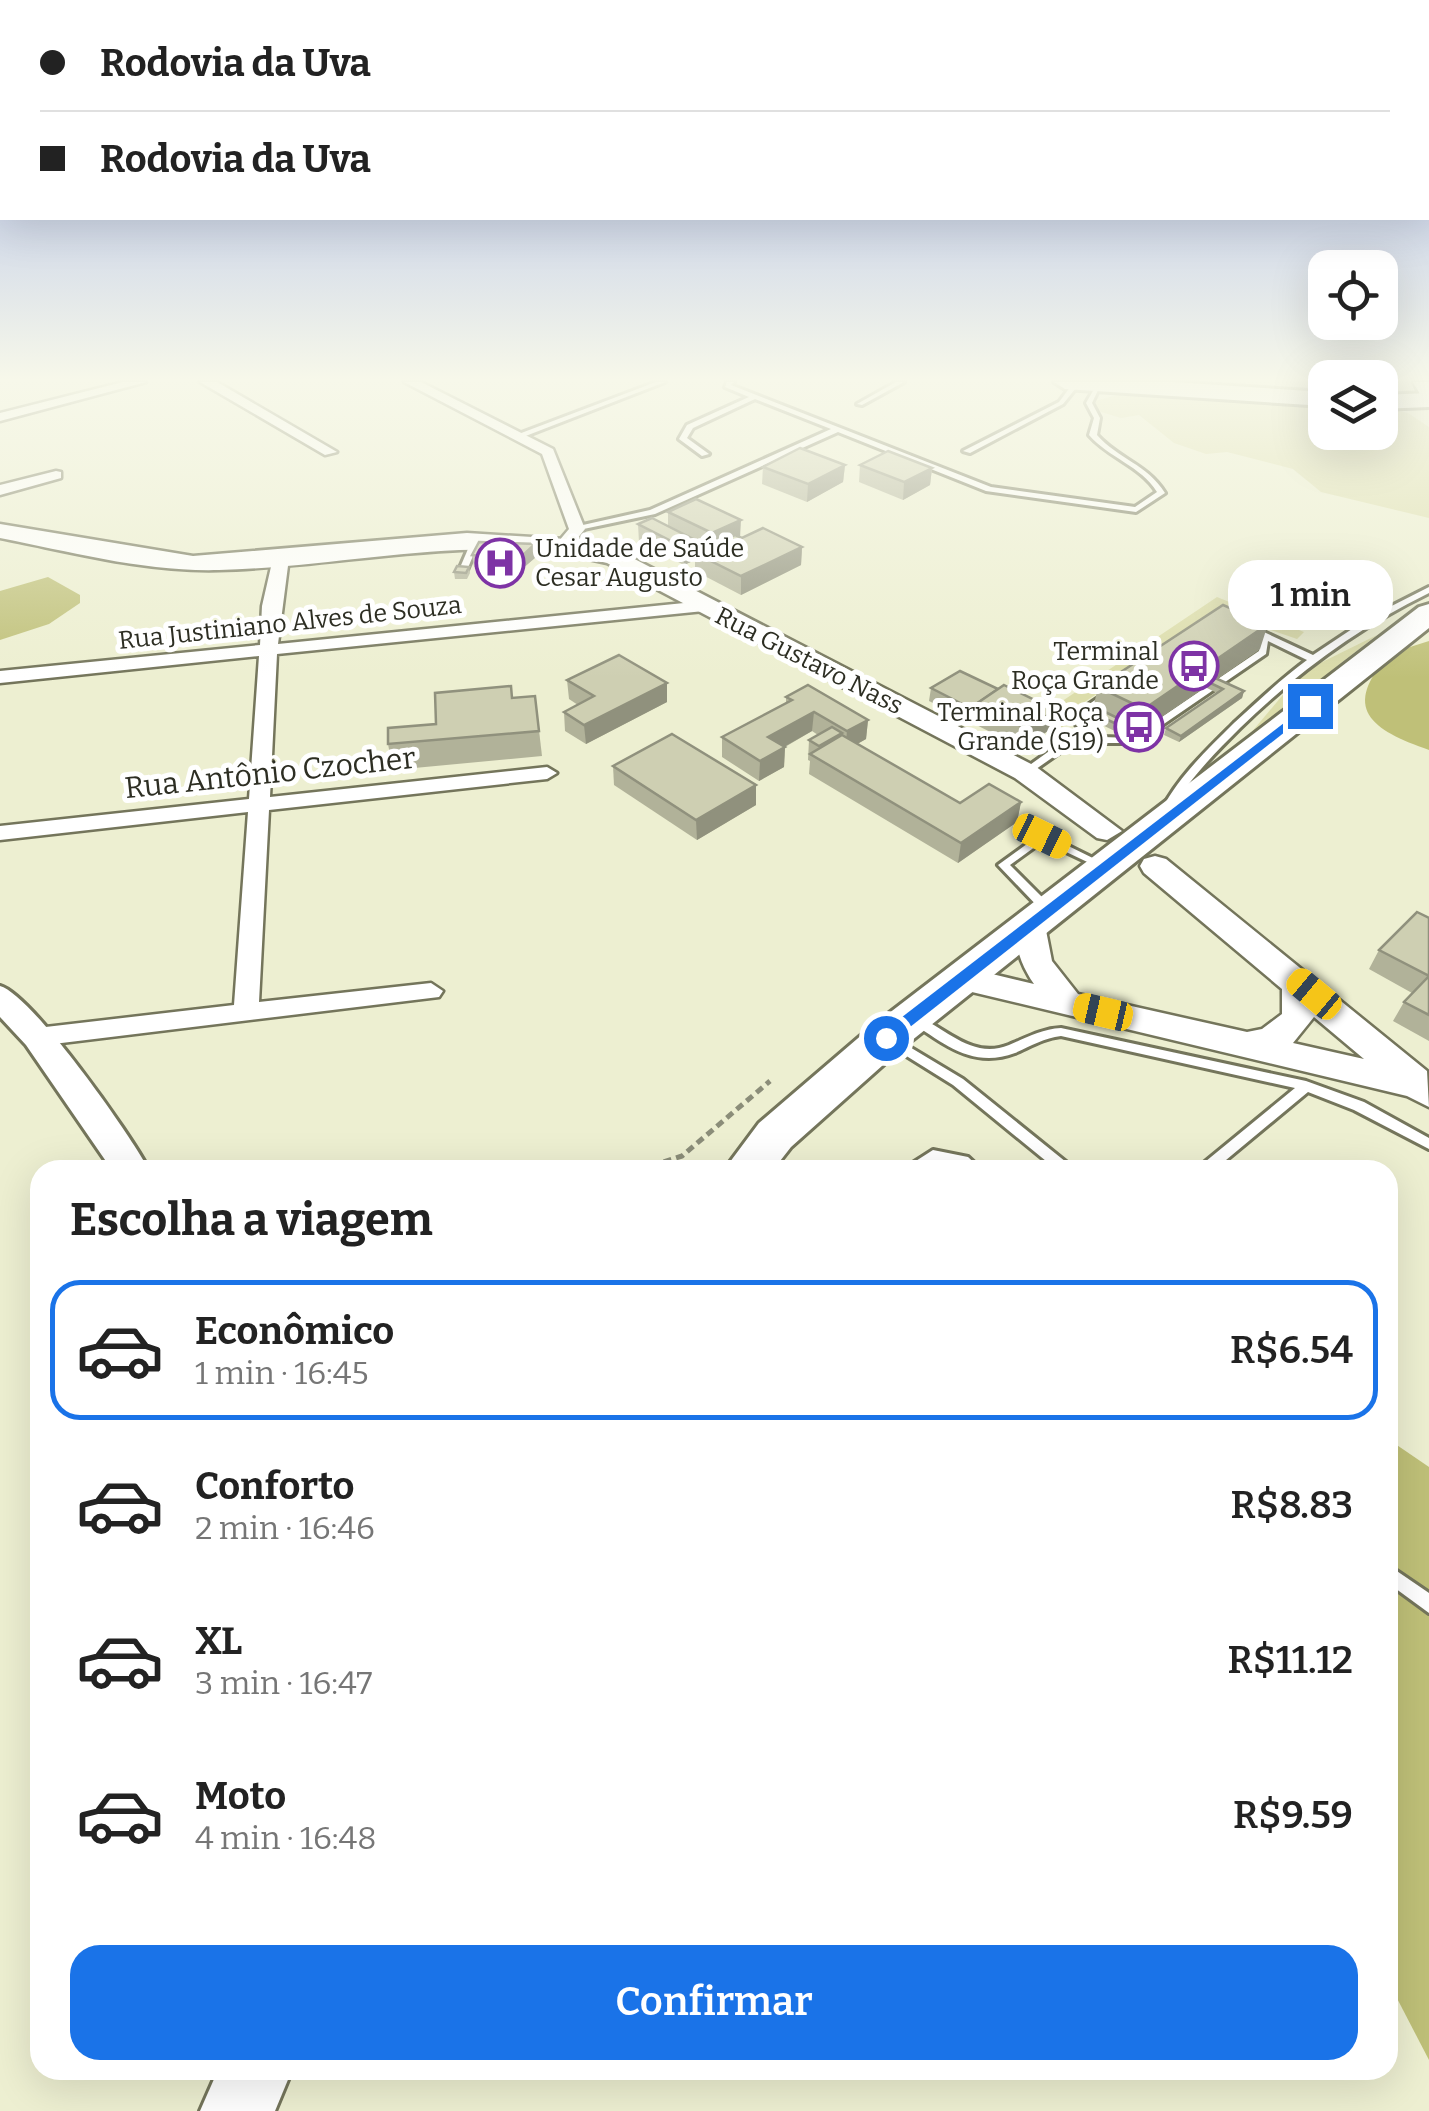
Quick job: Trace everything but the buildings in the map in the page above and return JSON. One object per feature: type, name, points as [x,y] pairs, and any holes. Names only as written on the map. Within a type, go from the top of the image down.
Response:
[{"type":"highway","points":[[756,1160],[775,1135],[899,1028],[1040,917],[1106,849],[1161,823],[1429,613]]},
{"type":"highway","points":[[237,2111],[251,2080]]},
{"type":"main road","name":"Rua Gustavo Nass","points":[[0,531],[179,562],[281,558],[476,537],[572,536],[1024,772],[1106,849]]},
{"type":"main road","points":[[1155,866],[1294,977],[1424,1089]]},
{"type":"main road","points":[[1040,917],[1036,963],[1067,1004]]},
{"type":"main road","points":[[1286,1034],[1303,1008],[1294,977]]},
{"type":"main road","points":[[963,979],[1246,1045],[1310,1073],[1424,1089]]},
{"type":"main road","points":[[1246,1045],[1286,1034],[1355,1030]]},
{"type":"main road","points":[[1310,1073],[1355,1030]]},
{"type":"street","points":[[0,490],[35,481]]},
{"type":"street","points":[[556,481],[572,536]]},
{"type":"street","points":[[246,1012],[274,583],[281,558]]},
{"type":"street","name":"Rua Justiniano Alves de Souza","points":[[0,677],[704,606]]},
{"type":"street","name":"Rua Antônio Czocher","points":[[0,833],[547,773]]},
{"type":"street","points":[[37,1037],[431,992]]},
{"type":"street","points":[[0,997],[37,1037],[124,1160]]},
{"type":"lane","points":[[572,536],[652,512],[723,481]]},
{"type":"lane","points":[[969,481],[989,488],[1136,510],[1161,493],[1155,481]]},
{"type":"lane","points":[[463,570],[476,537]]},
{"type":"lane","points":[[1161,823],[1179,784],[1310,658],[1429,590]]},
{"type":"lane","points":[[1232,625],[1310,658]]},
{"type":"lane","points":[[1085,730],[1112,742],[1141,738],[1263,652],[1264,639]]},
{"type":"lane","points":[[1085,730],[1081,715],[1121,686]]},
{"type":"lane","points":[[1024,772],[1085,730]]},
{"type":"lane","points":[[1040,917],[1003,865],[1042,836],[1106,849]]},
{"type":"lane","points":[[899,1028],[978,1054],[1008,1051],[1050,1032],[1310,1073],[1358,1106],[1429,1144]]},
{"type":"lane","points":[[899,1028],[1054,1160]]},
{"type":"lane","points":[[1216,1160],[1310,1073]]},
{"type":"lane","points":[[926,1160],[933,1155],[958,1160]]},
{"type":"lane","points":[[1398,1581],[1429,1604]]},
{"type":"path","points":[[670,1160],[682,1156],[770,1081]]},
{"type":"green space","points":[[1307,481],[1429,481],[1429,518],[1321,492]]},
{"type":"green space","points":[[48,577],[80,595],[80,603],[49,624],[0,640],[0,591]]},
{"type":"green space","points":[[1217,597],[1304,632],[1297,639],[1245,621],[1205,622],[1074,709],[1071,720],[1060,729],[1037,718]]},
{"type":"green space","points":[[1377,635],[1250,734],[1302,672]]},
{"type":"green space","points":[[1429,641],[1429,750],[1378,725],[1365,703],[1375,672],[1391,653]]},
{"type":"green space","points":[[1398,1446],[1429,1467],[1429,2060],[1398,2000]]},
{"type":"place","name":"Unidade de Saúde Cesar Augusto","points":[[500,563]]},
{"type":"place","name":"Terminal Roça Grande","points":[[1194,666]]},
{"type":"place","name":"Terminal Roça Grande (S19)","points":[[1139,727]]},
{"type":"route","points":[[886,1038],[1310,706]]}]
